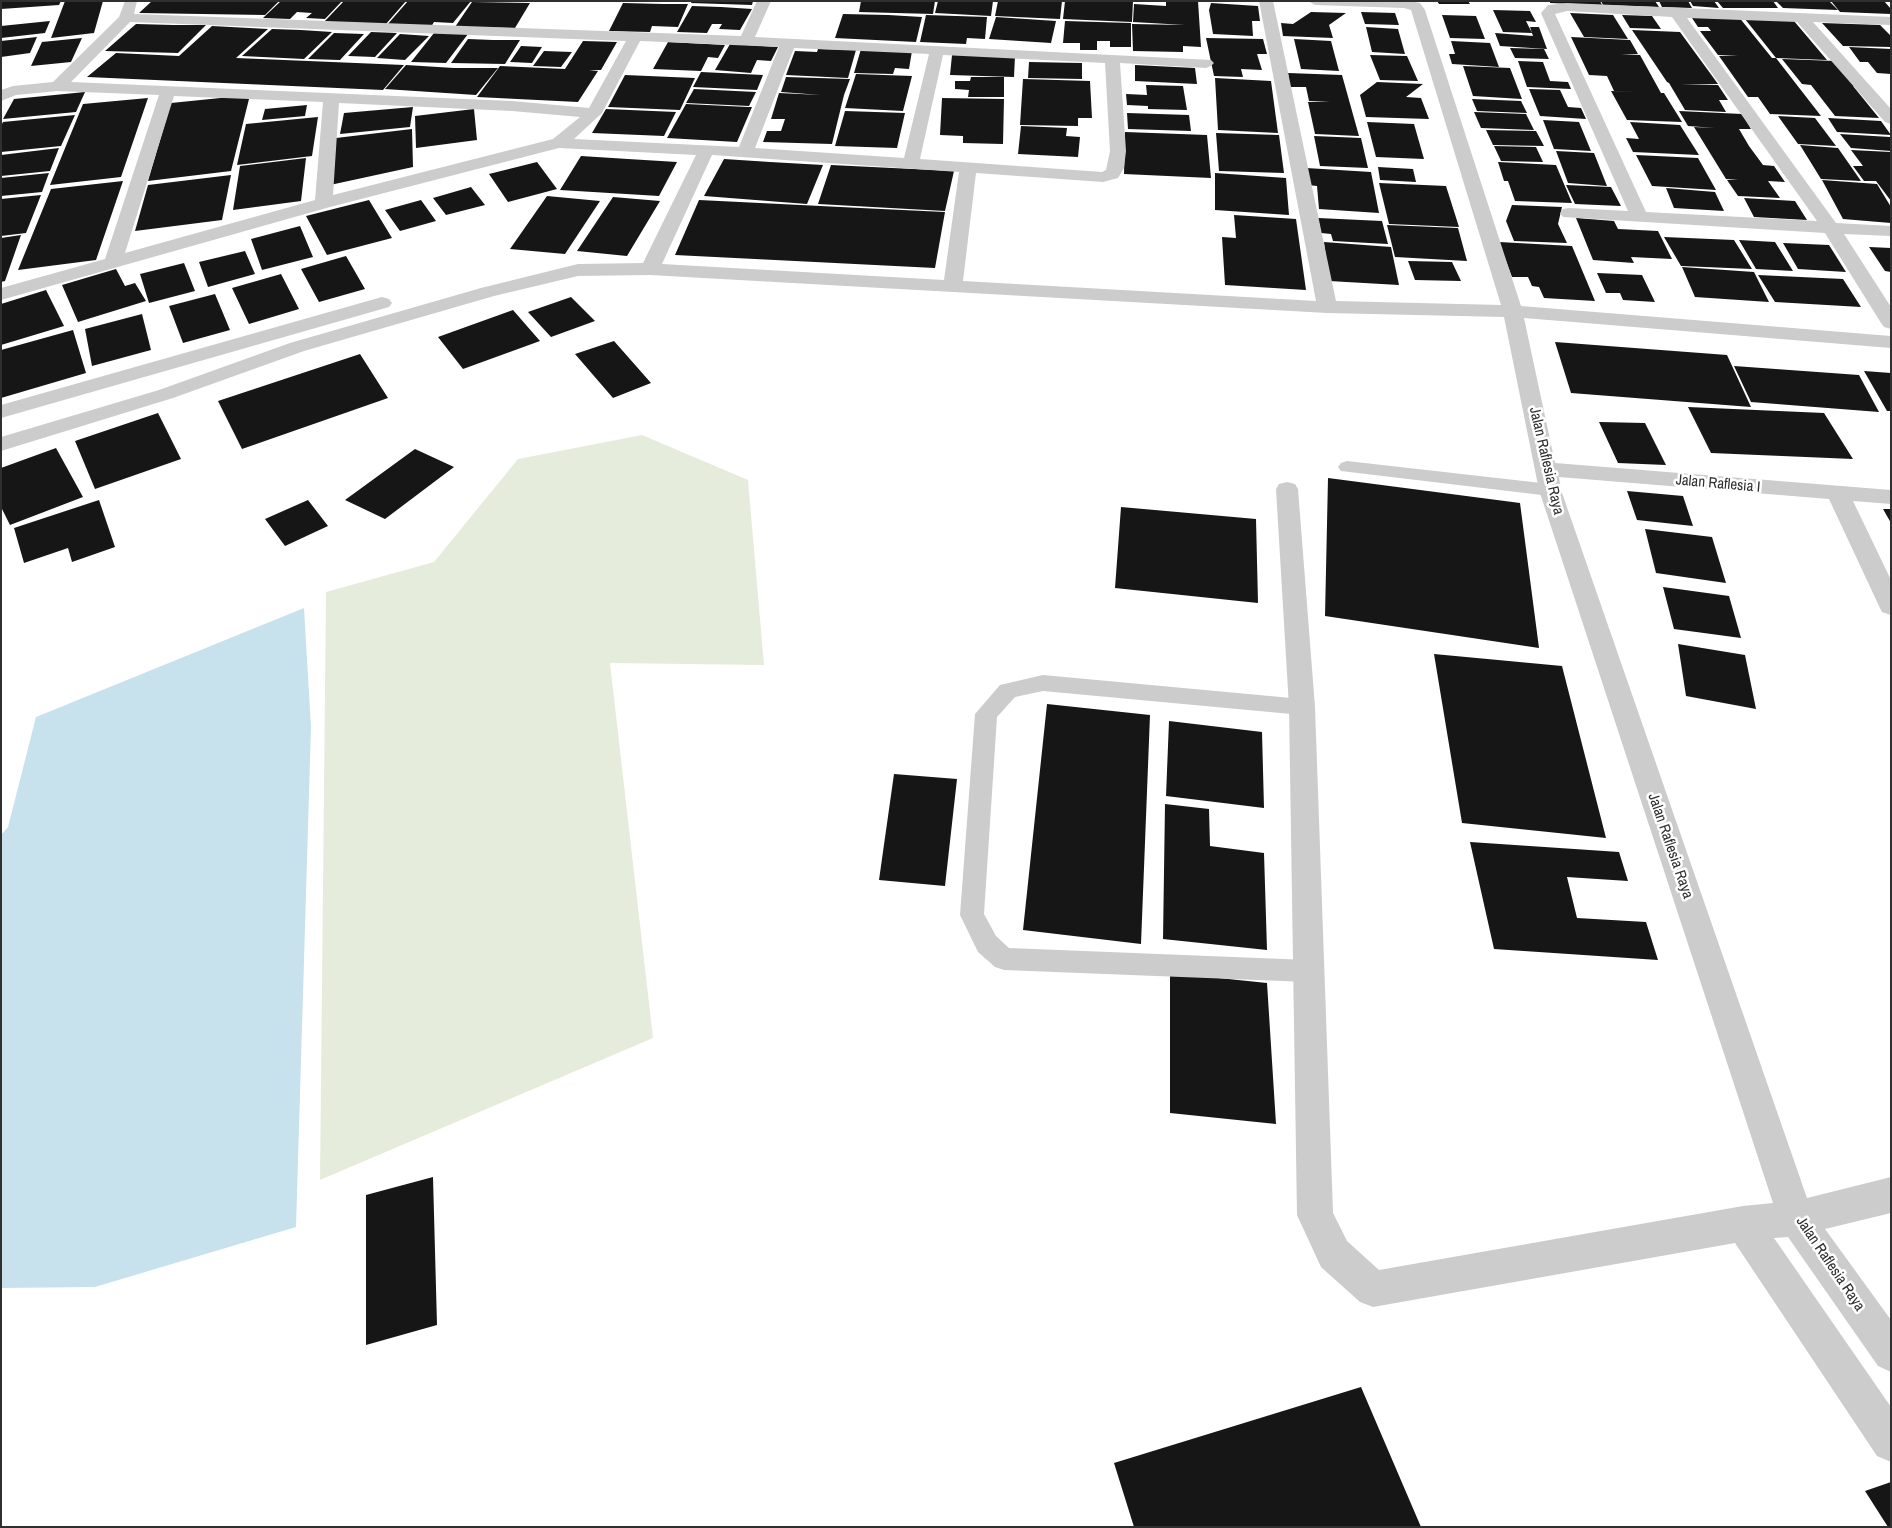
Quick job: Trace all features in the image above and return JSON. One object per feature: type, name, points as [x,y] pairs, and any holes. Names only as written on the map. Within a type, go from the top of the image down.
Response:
[{"type":"street","points":[[58,86],[126,18],[132,1]]},
{"type":"street","points":[[746,41],[764,1]]},
{"type":"street","points":[[1266,1],[1327,307]]},
{"type":"street","name":"Jalan Raflesia Raya","points":[[1315,1],[1404,4],[1418,8],[1513,312],[1548,480],[1796,1218],[1891,1353]]},
{"type":"street","points":[[1639,216],[1548,12],[1553,8],[1567,7],[1891,21]]},
{"type":"street","points":[[1676,13],[1831,228],[1891,323]]},
{"type":"street","points":[[126,18],[746,41],[1206,63]]},
{"type":"street","points":[[1801,18],[1891,119]]},
{"type":"street","points":[[559,143],[594,113],[635,38]]},
{"type":"street","points":[[745,152],[788,44]]},
{"type":"street","points":[[911,163],[937,50]]},
{"type":"street","points":[[1,294],[324,203],[559,143],[745,152],[1094,178],[1112,174],[1116,168],[1118,151],[1112,58]]},
{"type":"street","points":[[1,96],[13,91],[58,86],[512,106],[594,113]]},
{"type":"street","points":[[113,263],[168,92]]},
{"type":"street","points":[[324,203],[331,97]]},
{"type":"street","points":[[650,270],[706,151]]},
{"type":"street","points":[[954,286],[968,169]]},
{"type":"street","points":[[1569,213],[1891,231]]},
{"type":"street","points":[[1,412],[279,331],[533,263],[578,270],[650,270],[1327,307],[1513,312],[1891,342]]},
{"type":"street","points":[[1,444],[166,394],[297,348],[488,292],[578,270]]},
{"type":"street","points":[[279,331],[297,348]]},
{"type":"street","name":"Jalan Raflesia I","points":[[1548,480],[1891,497]]},
{"type":"street","points":[[1287,489],[1302,707],[1315,1215],[1334,1254],[1373,1289],[1743,1224],[1796,1218],[1891,1195]]},
{"type":"street","points":[[1838,494],[1891,606]]},
{"type":"street","points":[[1743,1224],[1891,1442]]},
{"type":"lane","points":[[1347,467],[1548,480]]},
{"type":"lane","points":[[1302,707],[1043,683],[1008,691],[986,714],[972,915],[987,944],[1004,959],[1308,972]]},
{"type":"green space","points":[[642,435],[748,480],[764,665],[610,663],[653,1038],[320,1180],[326,592],[434,562],[518,459]]},
{"type":"water","points":[[304,608],[311,727],[296,1227],[95,1287],[1,1288],[1,835],[8,827],[36,717]]},
{"type":"building","points":[[1,1],[61,1],[59,5],[1,9]]},
{"type":"building","points":[[65,1],[103,1],[94,33],[51,38]]},
{"type":"building","points":[[152,1],[279,1],[265,15],[139,13]]},
{"type":"building","points":[[281,1],[342,1],[325,19],[306,18],[312,13],[297,12],[290,19],[263,18]]},
{"type":"building","points":[[344,1],[406,1],[386,24],[324,22]]},
{"type":"building","points":[[408,1],[471,1],[453,23],[434,22],[431,27],[387,25]]},
{"type":"building","points":[[692,1],[753,1],[752,5],[691,3]]},
{"type":"building","points":[[861,1],[935,1],[933,14],[859,12]]},
{"type":"building","points":[[938,1],[993,1],[991,16],[935,13]]},
{"type":"building","points":[[998,1],[1062,1],[1060,19],[995,16]]},
{"type":"building","points":[[1065,1],[1133,1],[1132,22],[1063,19]]},
{"type":"building","points":[[1166,1],[1198,1],[1201,47],[1183,46],[1183,52],[1133,51],[1132,24],[1185,25],[1133,22],[1134,4],[1166,6]]},
{"type":"building","points":[[1437,1],[1468,1],[1470,4],[1439,4]]},
{"type":"building","points":[[1550,1],[1600,1],[1602,5],[1550,3]]},
{"type":"building","points":[[1601,1],[1655,1],[1659,7],[1603,5]]},
{"type":"building","points":[[1659,1],[1688,1],[1692,8],[1662,7]]},
{"type":"building","points":[[1690,1],[1714,1],[1719,8],[1693,6]]},
{"type":"building","points":[[1717,1],[1773,1],[1778,8],[1723,8]]},
{"type":"building","points":[[1776,1],[1829,1],[1838,10],[1783,8]]},
{"type":"building","points":[[1831,1],[1884,1],[1891,9],[1891,14],[1840,12]]},
{"type":"building","points":[[472,2],[530,3],[515,28],[455,27]]},
{"type":"building","points":[[623,3],[688,4],[678,27],[652,26],[650,32],[609,31]]},
{"type":"building","points":[[1211,3],[1258,6],[1260,21],[1252,21],[1253,36],[1213,34],[1209,10]]},
{"type":"building","points":[[692,6],[752,9],[740,30],[719,29],[722,24],[712,24],[707,33],[677,32]]},
{"type":"building","points":[[1493,10],[1530,11],[1536,22],[1526,21],[1532,33],[1503,32]]},
{"type":"building","points":[[1311,12],[1346,13],[1329,25],[1333,38],[1283,36],[1281,23],[1293,24]]},
{"type":"building","points":[[1361,12],[1395,13],[1399,25],[1365,24]]},
{"type":"building","points":[[1570,13],[1613,15],[1628,39],[1584,37]]},
{"type":"building","points":[[843,14],[922,17],[916,42],[835,38]]},
{"type":"building","points":[[926,15],[987,17],[985,39],[967,38],[966,44],[920,42]]},
{"type":"building","points":[[1442,15],[1476,16],[1485,39],[1450,38]]},
{"type":"building","points":[[1622,15],[1652,16],[1661,29],[1630,28]]},
{"type":"building","points":[[1690,15],[1738,16],[1772,58],[1776,58],[1821,116],[1770,114],[1758,97],[1748,97],[1719,56],[1738,56],[1718,55],[1700,31],[1711,31],[1708,27],[1698,27]]},
{"type":"building","points":[[996,17],[1056,21],[1051,43],[989,39]]},
{"type":"building","points":[[1745,19],[1794,21],[1827,60],[1776,58]]},
{"type":"building","points":[[50,21],[45,33],[1,38],[1,26]]},
{"type":"building","points":[[1065,21],[1131,23],[1131,47],[1110,47],[1110,41],[1097,41],[1097,50],[1080,50],[1080,43],[1063,43]]},
{"type":"building","points":[[1822,23],[1880,25],[1891,36],[1891,47],[1843,46]]},
{"type":"building","points":[[136,24],[206,25],[178,53],[105,51]]},
{"type":"building","points":[[212,26],[268,29],[236,58],[404,65],[383,90],[87,77],[116,53],[179,56]]},
{"type":"building","points":[[1366,27],[1398,29],[1405,54],[1372,52]]},
{"type":"building","points":[[1530,27],[1539,27],[1547,49],[1500,46],[1495,33],[1533,36]]},
{"type":"building","points":[[272,29],[332,32],[304,59],[242,56]]},
{"type":"building","points":[[1632,30],[1680,32],[1718,84],[1681,84],[1718,85],[1728,100],[1719,100],[1726,112],[1685,110],[1669,83]]},
{"type":"building","points":[[371,32],[397,33],[375,57],[348,56]]},
{"type":"building","points":[[334,33],[364,34],[340,60],[308,59]]},
{"type":"building","points":[[434,33],[468,34],[446,63],[411,62]]},
{"type":"building","points":[[400,34],[429,36],[405,60],[377,58]]},
{"type":"building","points":[[37,37],[30,53],[1,57],[1,41]]},
{"type":"building","points":[[1571,37],[1630,40],[1638,54],[1621,54],[1640,55],[1661,93],[1664,93],[1682,122],[1627,120],[1611,91],[1641,92],[1614,91],[1607,76],[1589,75]]},
{"type":"building","points":[[82,38],[71,62],[31,66],[42,42]]},
{"type":"building","points":[[1206,38],[1263,39],[1267,54],[1257,54],[1262,70],[1241,69],[1243,77],[1214,76]]},
{"type":"building","points":[[468,39],[520,40],[505,64],[451,63]]},
{"type":"building","points":[[1294,39],[1331,41],[1339,71],[1301,69]]},
{"type":"building","points":[[583,41],[617,42],[601,70],[589,70],[598,71],[578,102],[477,97],[500,66],[565,69]]},
{"type":"building","points":[[1451,41],[1490,43],[1499,67],[1452,64],[1449,54],[1455,54]]},
{"type":"building","points":[[668,42],[725,45],[718,58],[708,57],[701,71],[653,69]]},
{"type":"building","points":[[730,44],[778,47],[771,61],[757,60],[751,73],[715,70]]},
{"type":"building","points":[[521,46],[542,47],[532,63],[510,62]]},
{"type":"building","points":[[1849,47],[1891,49],[1891,74],[1877,73],[1868,62],[1860,62]]},
{"type":"building","points":[[1510,48],[1544,49],[1549,59],[1515,58]]},
{"type":"building","points":[[818,49],[856,50],[848,78],[786,75],[795,51],[817,52]]},
{"type":"building","points":[[861,49],[912,51],[909,69],[895,68],[893,74],[854,73]]},
{"type":"building","points":[[544,51],[572,52],[561,67],[533,66]]},
{"type":"building","points":[[952,55],[1015,56],[1014,77],[950,75]]},
{"type":"building","points":[[1370,55],[1407,56],[1418,81],[1380,80]]},
{"type":"building","points":[[1782,59],[1836,61],[1879,118],[1835,116],[1811,85],[1802,84]]},
{"type":"building","points":[[1518,61],[1543,62],[1550,81],[1568,82],[1571,89],[1527,87]]},
{"type":"building","points":[[1029,62],[1082,63],[1082,79],[1028,78]]},
{"type":"building","points":[[406,65],[498,68],[476,95],[385,89]]},
{"type":"building","points":[[1135,65],[1195,68],[1197,84],[1135,81]]},
{"type":"building","points":[[1463,66],[1510,68],[1522,99],[1473,96]]},
{"type":"building","points":[[701,72],[763,75],[757,90],[693,87]]},
{"type":"building","points":[[1288,73],[1342,75],[1359,136],[1315,134],[1308,102],[1330,102],[1309,101],[1306,87],[1290,87]]},
{"type":"building","points":[[856,74],[912,76],[903,111],[845,108]]},
{"type":"building","points":[[625,75],[695,78],[680,110],[608,107]]},
{"type":"building","points":[[786,77],[850,79],[844,95],[832,144],[763,142],[767,131],[781,131],[785,119],[771,119],[779,93],[821,95],[781,92]]},
{"type":"building","points":[[971,77],[1004,77],[1004,97],[968,97],[969,90],[955,89],[955,81],[970,81]]},
{"type":"building","points":[[1215,78],[1271,81],[1278,133],[1218,130]]},
{"type":"building","points":[[1023,79],[1090,81],[1092,118],[1078,118],[1078,126],[1020,125]]},
{"type":"building","points":[[1377,82],[1423,84],[1406,97],[1421,98],[1429,119],[1366,117],[1360,95]]},
{"type":"building","points":[[1146,85],[1183,86],[1187,110],[1148,109],[1148,106],[1127,105],[1126,94],[1147,95]]},
{"type":"building","points":[[694,89],[756,92],[749,106],[686,103]]},
{"type":"building","points":[[1529,89],[1560,90],[1568,107],[1581,108],[1586,119],[1540,116]]},
{"type":"building","points":[[85,92],[76,112],[3,119],[14,99]]},
{"type":"building","points":[[250,95],[231,171],[148,181],[171,103]]},
{"type":"building","points":[[148,98],[121,177],[50,185],[83,104]]},
{"type":"building","points":[[942,98],[1004,99],[1003,144],[963,143],[963,136],[940,135]]},
{"type":"building","points":[[1472,99],[1521,101],[1527,113],[1477,111]]},
{"type":"building","points":[[686,104],[752,107],[737,142],[667,138]]},
{"type":"building","points":[[307,105],[305,116],[262,120],[265,109]]},
{"type":"building","points":[[413,107],[410,127],[340,134],[344,113]]},
{"type":"building","points":[[474,109],[477,140],[416,148],[415,116]]},
{"type":"building","points":[[606,109],[676,112],[664,136],[592,133]]},
{"type":"building","points":[[845,111],[905,113],[897,148],[835,146]]},
{"type":"building","points":[[1679,111],[1742,114],[1751,129],[1739,129],[1749,146],[1763,165],[1774,166],[1785,182],[1768,181],[1780,198],[1738,196],[1727,180],[1738,180],[1726,179],[1694,127],[1715,128],[1688,126]]},
{"type":"building","points":[[1474,112],[1526,114],[1534,130],[1481,128]]},
{"type":"building","points":[[1127,113],[1189,115],[1191,131],[1128,129]]},
{"type":"building","points":[[75,115],[61,146],[1,152],[1,126],[3,122]]},
{"type":"building","points":[[1778,116],[1815,118],[1836,146],[1798,144]]},
{"type":"building","points":[[318,117],[312,156],[237,165],[246,124]]},
{"type":"building","points":[[1828,118],[1881,121],[1891,135],[1837,132]]},
{"type":"building","points":[[1543,120],[1579,122],[1591,151],[1554,149]]},
{"type":"building","points":[[1367,122],[1414,124],[1424,159],[1376,157]]},
{"type":"building","points":[[1630,122],[1680,125],[1699,155],[1633,152],[1626,138],[1639,139]]},
{"type":"building","points":[[1021,126],[1067,128],[1066,136],[1080,137],[1078,157],[1018,154]]},
{"type":"building","points":[[412,129],[413,167],[330,185],[336,138]]},
{"type":"building","points":[[1486,130],[1536,131],[1544,146],[1493,145]]},
{"type":"building","points":[[1125,132],[1207,135],[1211,178],[1124,174]]},
{"type":"building","points":[[1216,133],[1279,135],[1284,173],[1219,171]]},
{"type":"building","points":[[1840,134],[1890,137],[1891,151],[1851,148]]},
{"type":"building","points":[[1314,136],[1361,138],[1368,168],[1320,166]]},
{"type":"building","points":[[1800,145],[1838,148],[1861,181],[1821,179]]},
{"type":"building","points":[[1494,146],[1536,147],[1543,162],[1501,161]]},
{"type":"building","points":[[59,148],[50,171],[1,176],[1,155]]},
{"type":"building","points":[[1851,150],[1891,152],[1891,201],[1876,181],[1864,181],[1853,166],[1863,166]]},
{"type":"building","points":[[1556,151],[1594,153],[1607,186],[1568,183]]},
{"type":"building","points":[[1636,155],[1698,158],[1716,190],[1652,186]]},
{"type":"building","points":[[581,156],[677,162],[659,196],[560,190]]},
{"type":"building","points":[[306,158],[301,201],[233,210],[240,166]]},
{"type":"building","points":[[724,159],[823,165],[807,204],[704,196]]},
{"type":"building","points":[[537,162],[557,189],[508,202],[489,174]]},
{"type":"building","points":[[1498,162],[1556,165],[1572,203],[1515,201],[1508,181],[1504,181]]},
{"type":"building","points":[[831,165],[954,171],[945,211],[818,204]]},
{"type":"building","points":[[1378,167],[1413,169],[1416,182],[1380,180]]},
{"type":"building","points":[[1306,168],[1371,172],[1379,213],[1319,209],[1317,186],[1308,185]]},
{"type":"building","points":[[49,173],[42,192],[1,196],[1,178]]},
{"type":"building","points":[[1215,173],[1286,178],[1289,215],[1215,210]]},
{"type":"building","points":[[231,175],[222,220],[135,231],[148,185]]},
{"type":"building","points":[[1822,180],[1877,184],[1891,207],[1891,223],[1843,219]]},
{"type":"building","points":[[123,181],[96,260],[18,270],[51,189]]},
{"type":"building","points":[[1379,183],[1446,186],[1459,227],[1389,224]]},
{"type":"building","points":[[1566,185],[1611,187],[1621,206],[1575,204]]},
{"type":"building","points":[[471,187],[485,205],[446,215],[433,198]]},
{"type":"building","points":[[1666,188],[1715,192],[1724,211],[1674,208]]},
{"type":"building","points":[[41,195],[26,233],[1,236],[1,199]]},
{"type":"building","points":[[547,196],[600,201],[565,254],[510,249]]},
{"type":"building","points":[[613,197],[660,201],[627,256],[577,251]]},
{"type":"building","points":[[1744,198],[1795,201],[1807,220],[1754,217]]},
{"type":"building","points":[[369,200],[392,238],[327,255],[306,216]]},
{"type":"building","points":[[421,200],[436,221],[400,231],[385,210]]},
{"type":"building","points":[[699,200],[945,212],[935,268],[675,255]]},
{"type":"building","points":[[1512,205],[1562,207],[1558,224],[1567,243],[1514,241],[1506,221]]},
{"type":"building","points":[[1234,215],[1296,219],[1306,290],[1225,285],[1222,237],[1236,238]]},
{"type":"building","points":[[1318,218],[1382,221],[1388,244],[1333,241],[1331,234],[1321,233]]},
{"type":"building","points":[[1576,218],[1614,221],[1618,229],[1658,231],[1672,259],[1631,257],[1634,263],[1593,260]]},
{"type":"building","points":[[1387,225],[1458,228],[1467,261],[1395,257]]},
{"type":"building","points":[[300,226],[313,257],[262,270],[251,239]]},
{"type":"building","points":[[21,235],[5,281],[1,282],[1,238]]},
{"type":"building","points":[[1664,237],[1734,240],[1752,269],[1681,266]]},
{"type":"building","points":[[1739,240],[1775,242],[1793,271],[1756,269]]},
{"type":"building","points":[[1324,242],[1391,247],[1399,285],[1329,281]]},
{"type":"building","points":[[1499,242],[1572,246],[1595,301],[1544,298],[1539,287],[1532,286],[1528,277],[1512,277]]},
{"type":"building","points":[[1783,243],[1829,245],[1846,272],[1798,269]]},
{"type":"building","points":[[1869,247],[1891,248],[1891,272],[1885,271]]},
{"type":"building","points":[[245,251],[255,274],[208,287],[199,262]]},
{"type":"building","points":[[346,256],[365,289],[319,302],[301,269]]},
{"type":"building","points":[[1408,261],[1452,262],[1461,281],[1415,280]]},
{"type":"building","points":[[184,263],[195,291],[149,303],[140,274]]},
{"type":"building","points":[[1682,267],[1754,272],[1769,302],[1695,297]]},
{"type":"building","points":[[116,269],[125,286],[135,283],[146,301],[78,322],[62,285]]},
{"type":"building","points":[[1597,273],[1642,275],[1655,302],[1623,300],[1620,293],[1606,293]]},
{"type":"building","points":[[281,274],[299,309],[249,324],[232,288]]},
{"type":"building","points":[[1758,275],[1843,279],[1861,307],[1775,302]]},
{"type":"building","points":[[46,290],[64,326],[1,345],[1,304]]},
{"type":"building","points":[[215,294],[230,330],[183,343],[169,306]]},
{"type":"building","points":[[571,297],[595,321],[551,337],[528,312]]},
{"type":"building","points":[[513,310],[540,341],[463,369],[438,337]]},
{"type":"building","points":[[142,314],[151,350],[92,366],[85,329]]},
{"type":"building","points":[[73,330],[86,373],[1,398],[1,350]]},
{"type":"building","points":[[614,341],[651,383],[613,398],[575,354]]},
{"type":"building","points":[[1555,342],[1727,355],[1751,407],[1571,393]]},
{"type":"building","points":[[360,354],[388,398],[242,449],[218,401]]},
{"type":"building","points":[[1734,366],[1859,375],[1879,412],[1751,402]]},
{"type":"building","points":[[1864,371],[1891,373],[1891,411],[1887,411]]},
{"type":"building","points":[[1688,407],[1824,413],[1853,459],[1711,453]]},
{"type":"building","points":[[158,413],[181,459],[95,489],[75,441]]},
{"type":"building","points":[[1599,422],[1645,423],[1666,465],[1618,463]]},
{"type":"building","points":[[56,448],[83,497],[10,525],[1,507],[1,468]]},
{"type":"building","points":[[415,449],[454,467],[385,519],[345,500]]},
{"type":"building","points":[[1328,478],[1520,503],[1539,648],[1325,616]]},
{"type":"building","points":[[1627,491],[1683,496],[1693,526],[1637,520]]},
{"type":"building","points":[[99,500],[115,547],[72,562],[68,548],[24,563],[14,528]]},
{"type":"building","points":[[308,500],[328,526],[285,546],[265,519]]},
{"type":"building","points":[[1121,507],[1256,519],[1258,603],[1115,588]]},
{"type":"building","points":[[1883,509],[1891,509],[1891,523]]},
{"type":"building","points":[[1645,529],[1712,537],[1726,583],[1656,573]]},
{"type":"building","points":[[1663,587],[1729,596],[1741,638],[1674,629]]},
{"type":"building","points":[[1678,644],[1745,655],[1756,709],[1686,696]]},
{"type":"building","points":[[1434,654],[1562,666],[1606,838],[1462,823]]},
{"type":"building","points":[[1047,704],[1150,715],[1141,944],[1023,930]]},
{"type":"building","points":[[1169,721],[1262,732],[1264,808],[1166,796]]},
{"type":"building","points":[[894,774],[957,779],[945,886],[879,880]]},
{"type":"building","points":[[1165,804],[1209,809],[1210,846],[1264,853],[1267,950],[1163,939]]},
{"type":"building","points":[[1470,842],[1619,852],[1628,881],[1567,877],[1577,918],[1646,922],[1658,960],[1494,949]]},
{"type":"building","points":[[1170,973],[1267,983],[1276,1124],[1170,1113]]},
{"type":"building","points":[[433,1177],[437,1325],[366,1345],[366,1195]]},
{"type":"building","points":[[1361,1387],[1421,1527],[1134,1527],[1114,1463]]},
{"type":"building","points":[[1891,1482],[1891,1527],[1888,1527],[1865,1491]]}]
